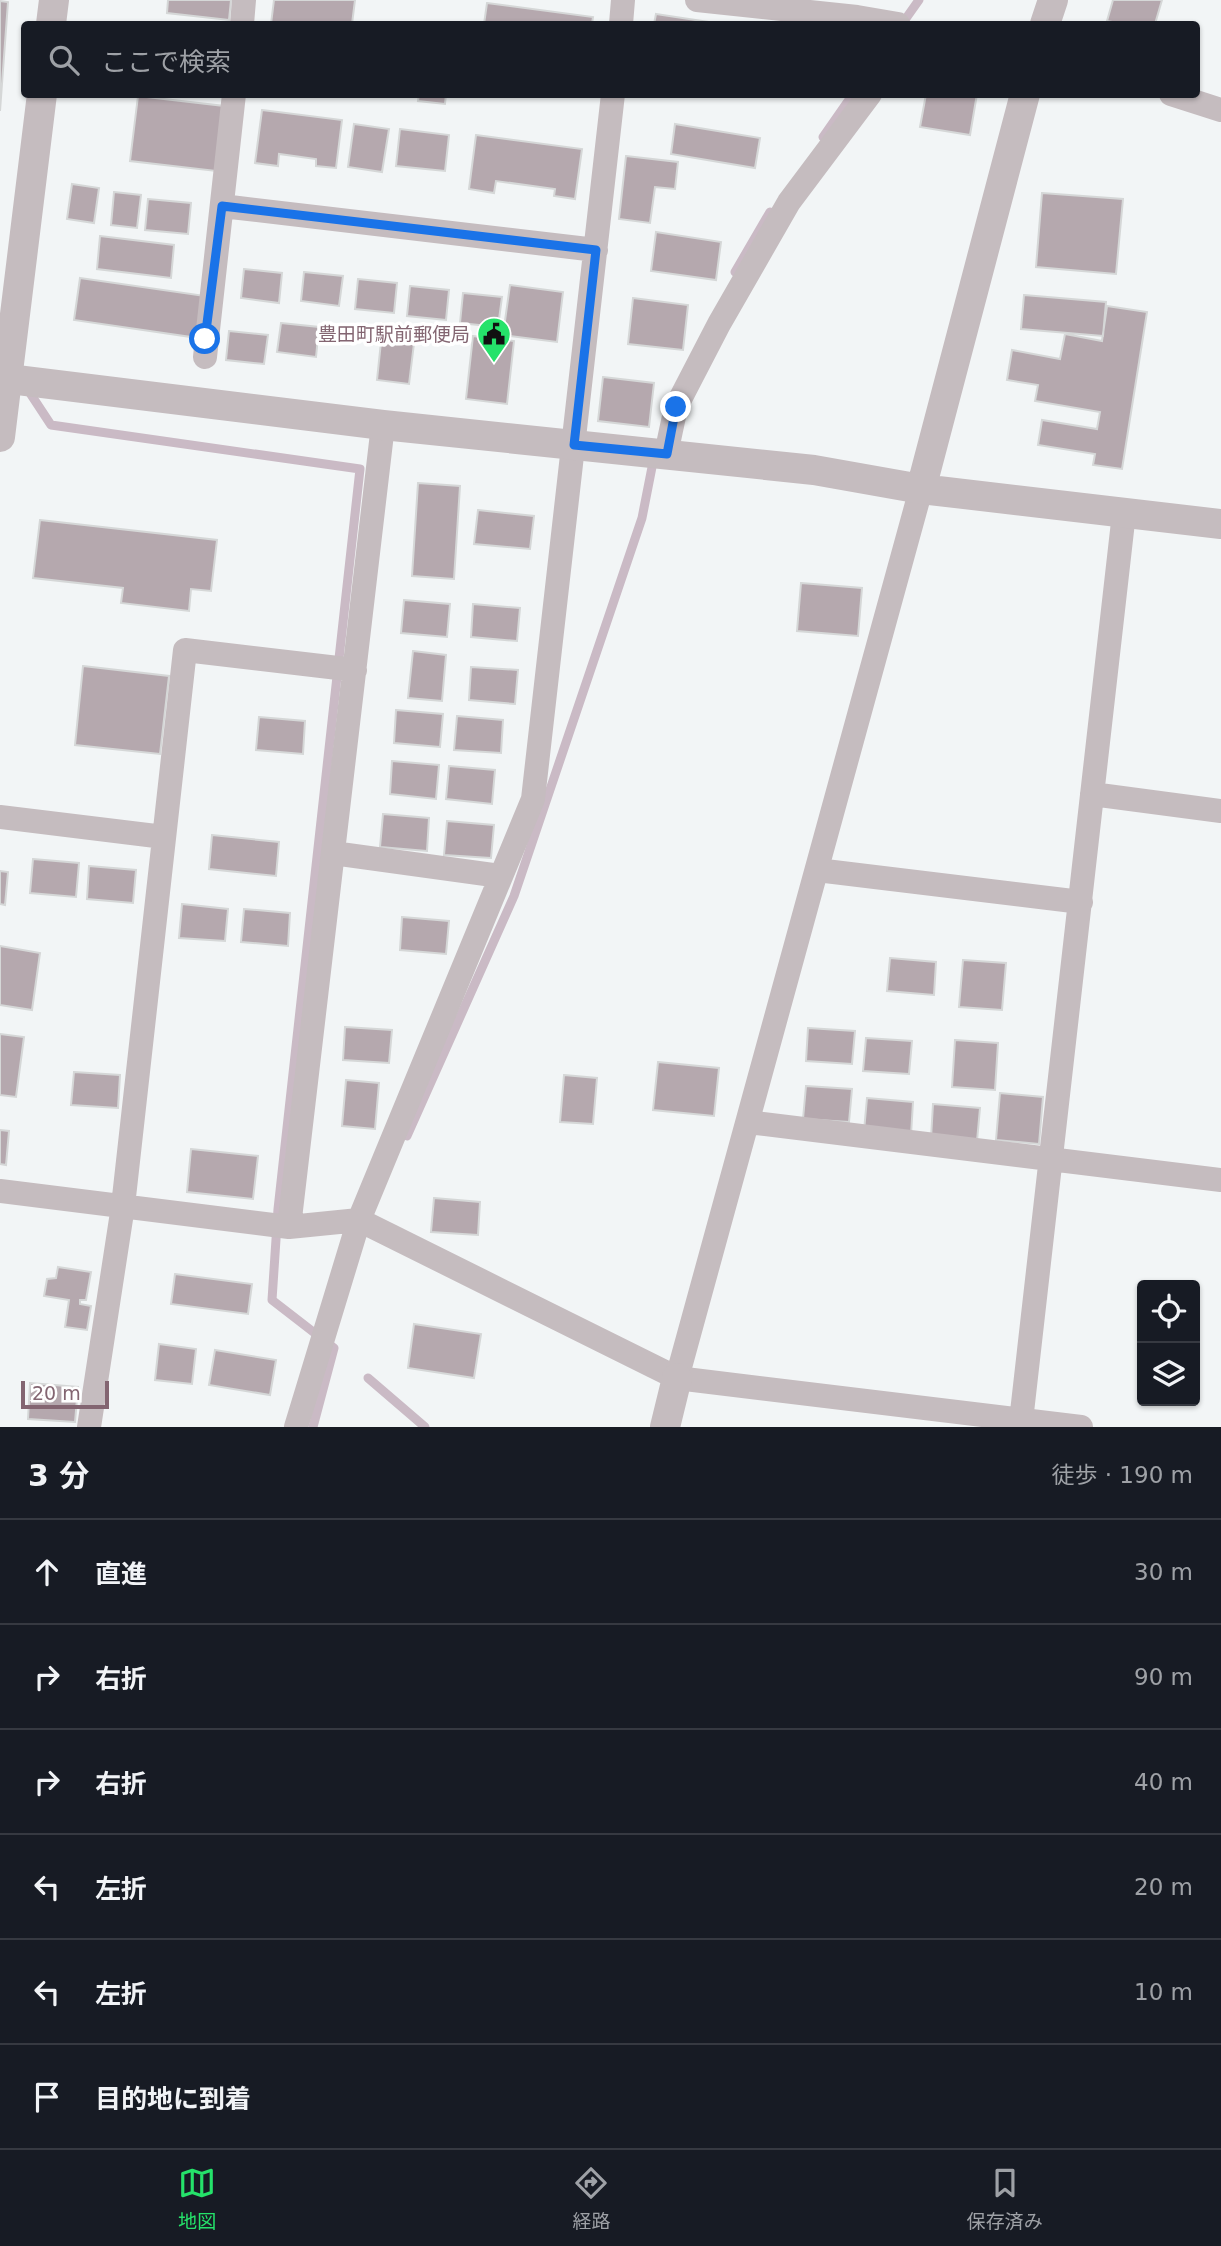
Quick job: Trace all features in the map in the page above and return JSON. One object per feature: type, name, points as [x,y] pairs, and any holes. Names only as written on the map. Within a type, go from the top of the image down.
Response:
[{"type":"street","points":[[51,21],[54,0]]},
{"type":"street","points":[[242,21],[244,0]]},
{"type":"street","points":[[621,21],[623,0]]},
{"type":"street","points":[[697,0],[810,6],[880,21]]},
{"type":"street","points":[[1046,21],[1053,0]]},
{"type":"street","points":[[0,437],[4,379],[41,98]]},
{"type":"street","points":[[205,357],[234,98]]},
{"type":"street","points":[[296,1427],[359,1220],[533,799],[613,98]]},
{"type":"street","points":[[667,454],[676,407],[719,324],[789,202],[867,98]]},
{"type":"street","points":[[665,1427],[921,489],[1024,98]]},
{"type":"street","points":[[1184,98],[1221,110]]},
{"type":"street","points":[[222,206],[596,250]]},
{"type":"street","points":[[4,379],[383,425],[814,470],[921,489],[1221,524]]},
{"type":"street","points":[[289,1227],[383,425]]},
{"type":"street","points":[[1021,1421],[1124,513]]},
{"type":"street","points":[[89,1427],[123,1206],[185,650],[355,670]]},
{"type":"street","points":[[1093,794],[1221,811]]},
{"type":"street","points":[[0,817],[164,837]]},
{"type":"street","points":[[333,853],[500,876]]},
{"type":"street","points":[[817,870],[1081,902]]},
{"type":"street","points":[[747,1122],[1221,1180]]},
{"type":"street","points":[[0,1191],[289,1227],[359,1220],[677,1378],[1081,1427]]},
{"type":"building","points":[[168,0],[231,0],[229,20],[167,13]]},
{"type":"building","points":[[274,0],[355,0],[352,21],[271,21]]},
{"type":"building","points":[[1113,0],[1162,0],[1156,21],[1107,21]]},
{"type":"building","points":[[0,1],[8,2],[0,111]]},
{"type":"building","points":[[487,3],[593,17],[592,21],[484,21]]},
{"type":"building","points":[[656,14],[702,21],[655,21]]},
{"type":"building","points":[[138,98],[224,106],[216,171],[130,161]]},
{"type":"building","points":[[418,98],[446,98],[445,104],[418,101]]},
{"type":"building","points":[[925,98],[976,98],[970,135],[920,127]]},
{"type":"building","points":[[262,110],[342,120],[336,168],[316,166],[316,159],[279,154],[278,166],[255,163]]},
{"type":"building","points":[[354,124],[389,129],[382,172],[348,167]]},
{"type":"building","points":[[675,124],[760,138],[755,168],[671,154]]},
{"type":"building","points":[[400,129],[449,135],[445,171],[396,166]]},
{"type":"building","points":[[476,135],[582,149],[575,199],[554,196],[555,189],[496,181],[494,193],[469,189]]},
{"type":"building","points":[[626,156],[678,162],[675,189],[655,187],[650,223],[619,219]]},
{"type":"building","points":[[72,184],[99,188],[94,223],[67,219]]},
{"type":"building","points":[[114,192],[141,195],[137,228],[111,225]]},
{"type":"building","points":[[1042,193],[1123,199],[1116,274],[1036,267]]},
{"type":"building","points":[[148,199],[191,203],[188,234],[145,230]]},
{"type":"building","points":[[656,232],[721,242],[716,280],[651,271]]},
{"type":"building","points":[[100,236],[174,245],[171,278],[97,269]]},
{"type":"building","points":[[244,269],[282,273],[279,303],[241,298]]},
{"type":"building","points":[[304,272],[343,276],[339,306],[301,301]]},
{"type":"building","points":[[80,278],[212,297],[205,339],[74,320]]},
{"type":"building","points":[[358,279],[397,283],[394,313],[355,309]]},
{"type":"building","points":[[510,285],[563,292],[557,342],[503,335]]},
{"type":"building","points":[[410,286],[449,290],[446,320],[407,316]]},
{"type":"building","points":[[463,293],[502,297],[498,327],[460,323]]},
{"type":"building","points":[[1024,295],[1106,302],[1103,336],[1021,329]]},
{"type":"building","points":[[633,298],[688,305],[683,350],[628,344]]},
{"type":"building","points":[[1107,306],[1147,312],[1122,469],[1093,465],[1095,454],[1038,445],[1042,420],[1097,429],[1100,412],[1035,401],[1038,385],[1007,380],[1012,350],[1060,359],[1065,334],[1102,341]]},
{"type":"building","points":[[281,323],[319,327],[316,357],[277,352]]},
{"type":"building","points":[[383,323],[416,327],[409,384],[377,380]]},
{"type":"building","points":[[229,331],[268,335],[264,364],[226,360]]},
{"type":"building","points":[[473,336],[514,341],[507,404],[466,399]]},
{"type":"building","points":[[603,377],[654,383],[649,427],[598,421]]},
{"type":"building","points":[[418,483],[460,486],[454,579],[412,576]]},
{"type":"building","points":[[478,510],[534,516],[530,549],[474,544]]},
{"type":"building","points":[[40,520],[217,540],[211,591],[191,589],[189,611],[121,603],[123,588],[33,578]]},
{"type":"building","points":[[801,583],[862,588],[858,636],[797,631]]},
{"type":"building","points":[[404,600],[450,604],[447,637],[401,633]]},
{"type":"building","points":[[473,604],[520,608],[517,641],[471,637]]},
{"type":"building","points":[[413,651],[446,655],[442,701],[408,698]]},
{"type":"building","points":[[83,666],[169,676],[160,754],[75,745]]},
{"type":"building","points":[[471,667],[518,670],[515,704],[469,700]]},
{"type":"building","points":[[396,710],[443,714],[440,747],[394,743]]},
{"type":"building","points":[[457,716],[503,720],[501,753],[454,750]]},
{"type":"building","points":[[259,717],[305,721],[303,754],[256,750]]},
{"type":"building","points":[[392,761],[439,765],[436,799],[390,794]]},
{"type":"building","points":[[449,766],[495,770],[492,804],[446,799]]},
{"type":"building","points":[[383,814],[429,818],[427,851],[380,847]]},
{"type":"building","points":[[447,821],[494,825],[491,858],[444,855]]},
{"type":"building","points":[[212,835],[279,842],[276,876],[209,869]]},
{"type":"building","points":[[33,859],[79,863],[76,897],[30,893]]},
{"type":"building","points":[[89,866],[136,870],[133,903],[87,899]]},
{"type":"building","points":[[0,871],[8,872],[5,905],[0,904]]},
{"type":"building","points":[[182,904],[228,909],[225,941],[179,938]]},
{"type":"building","points":[[244,909],[290,913],[288,946],[241,942]]},
{"type":"building","points":[[402,917],[449,921],[446,954],[400,950]]},
{"type":"building","points":[[0,946],[40,953],[32,1010],[0,1005]]},
{"type":"building","points":[[890,958],[936,962],[934,995],[887,991]]},
{"type":"building","points":[[963,960],[1006,963],[1002,1010],[959,1007]]},
{"type":"building","points":[[345,1027],[392,1030],[389,1063],[343,1060]]},
{"type":"building","points":[[808,1028],[855,1031],[852,1064],[806,1061]]},
{"type":"building","points":[[0,1034],[24,1037],[16,1097],[0,1095]]},
{"type":"building","points":[[866,1038],[912,1041],[909,1074],[863,1071]]},
{"type":"building","points":[[955,1040],[998,1043],[995,1090],[952,1087]]},
{"type":"building","points":[[658,1062],[719,1068],[714,1116],[653,1110]]},
{"type":"building","points":[[74,1072],[120,1075],[118,1108],[71,1105]]},
{"type":"building","points":[[564,1075],[597,1078],[593,1124],[560,1122]]},
{"type":"building","points":[[346,1080],[379,1083],[375,1129],[342,1126]]},
{"type":"building","points":[[806,1086],[852,1089],[849,1122],[803,1119]]},
{"type":"building","points":[[1000,1093],[1043,1097],[1039,1144],[996,1140]]},
{"type":"building","points":[[867,1098],[913,1102],[911,1135],[864,1131]]},
{"type":"building","points":[[933,1104],[980,1108],[977,1141],[931,1138]]},
{"type":"building","points":[[0,1130],[9,1131],[6,1165],[0,1164]]},
{"type":"building","points":[[191,1149],[258,1156],[253,1199],[187,1192]]},
{"type":"building","points":[[434,1198],[480,1202],[478,1235],[431,1232]]},
{"type":"building","points":[[58,1267],[91,1272],[86,1300],[80,1300],[80,1304],[91,1306],[87,1330],[65,1327],[69,1300],[44,1296],[47,1279],[56,1278]]},
{"type":"building","points":[[175,1274],[252,1284],[248,1314],[171,1304]]},
{"type":"building","points":[[414,1324],[481,1334],[474,1378],[408,1368]]},
{"type":"building","points":[[159,1344],[196,1349],[192,1384],[155,1380]]},
{"type":"building","points":[[215,1350],[276,1360],[270,1395],[209,1385]]},
{"type":"building","points":[[30,1383],[78,1387],[75,1422],[28,1419]]},
{"type":"waterway","points":[[904,21],[919,0]]},
{"type":"waterway","points":[[823,137],[850,98]]},
{"type":"waterway","points":[[735,272],[770,212]]},
{"type":"waterway","points":[[26,387],[51,425],[360,469],[278,1209],[272,1300],[334,1348],[313,1427]]},
{"type":"waterway","points":[[407,1136],[514,896],[642,518],[654,457]]},
{"type":"waterway","points":[[368,1378],[425,1427]]},
{"type":"place","name":"豊田町駅前郵便局","points":[[494,364]]},
{"type":"route","points":[[205,339],[222,206],[596,250],[574,445],[667,454],[676,407]]}]
